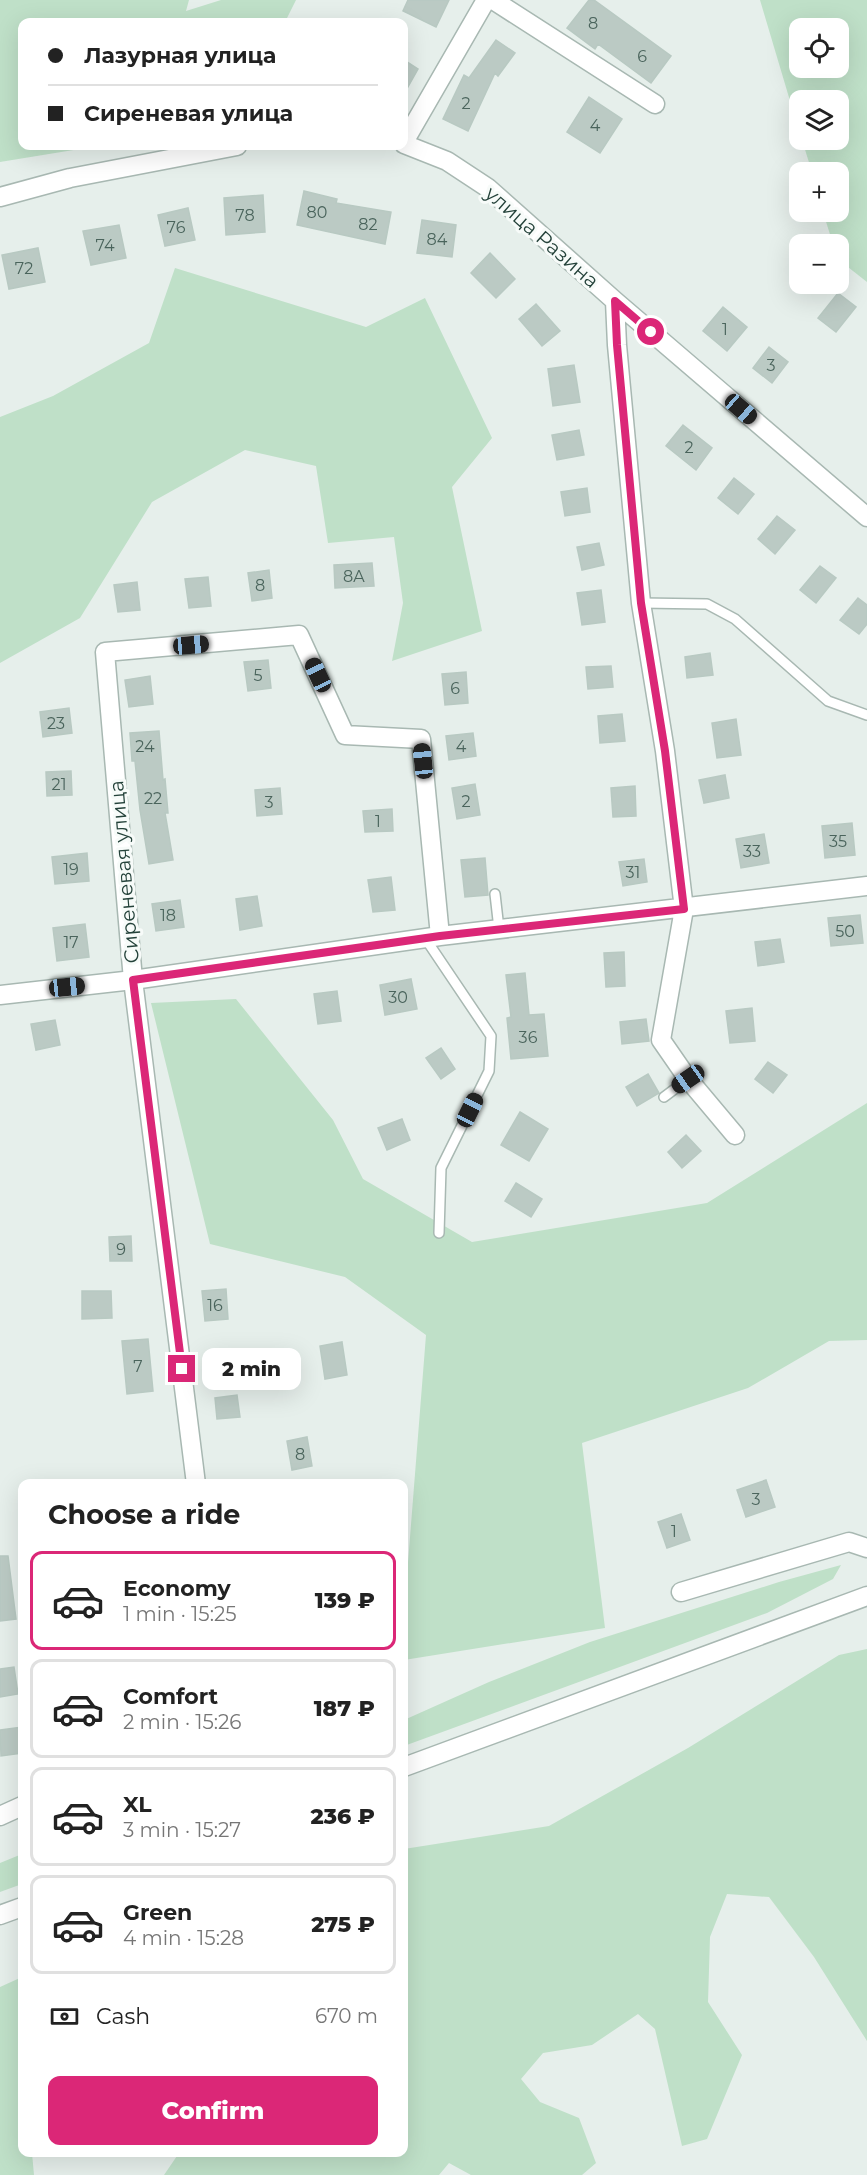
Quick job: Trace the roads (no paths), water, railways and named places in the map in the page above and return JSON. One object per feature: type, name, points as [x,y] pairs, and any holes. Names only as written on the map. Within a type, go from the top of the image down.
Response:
[{"type":"street","points":[[408,136],[486,0]]},
{"type":"street","points":[[493,0],[655,104]]},
{"type":"street","name":"улица Разина","points":[[408,145],[447,161],[488,188],[615,301],[641,603],[665,751],[684,909],[661,1040],[688,1079],[735,1135]]},
{"type":"street","points":[[0,197],[70,178],[216,150]]},
{"type":"street","points":[[615,301],[867,517]]},
{"type":"street","name":"Сиреневая улица","points":[[195,1479],[133,980],[105,652],[299,635],[345,735],[421,739],[432,937]]},
{"type":"street","points":[[0,992],[133,980],[432,937],[867,886]]},
{"type":"street","points":[[681,1592],[849,1542],[867,1548]]},
{"type":"street","points":[[408,1766],[867,1596]]},
{"type":"street","points":[[0,1816],[18,1808]]},
{"type":"street","points":[[0,1915],[18,1908]]},
{"type":"lane","points":[[641,603],[706,604],[735,619],[828,701],[867,715]]},
{"type":"lane","points":[[495,894],[499,929]]},
{"type":"lane","points":[[432,937],[491,1036],[489,1071],[441,1168],[439,1233]]},
{"type":"lane","points":[[664,1096],[688,1079]]}]
